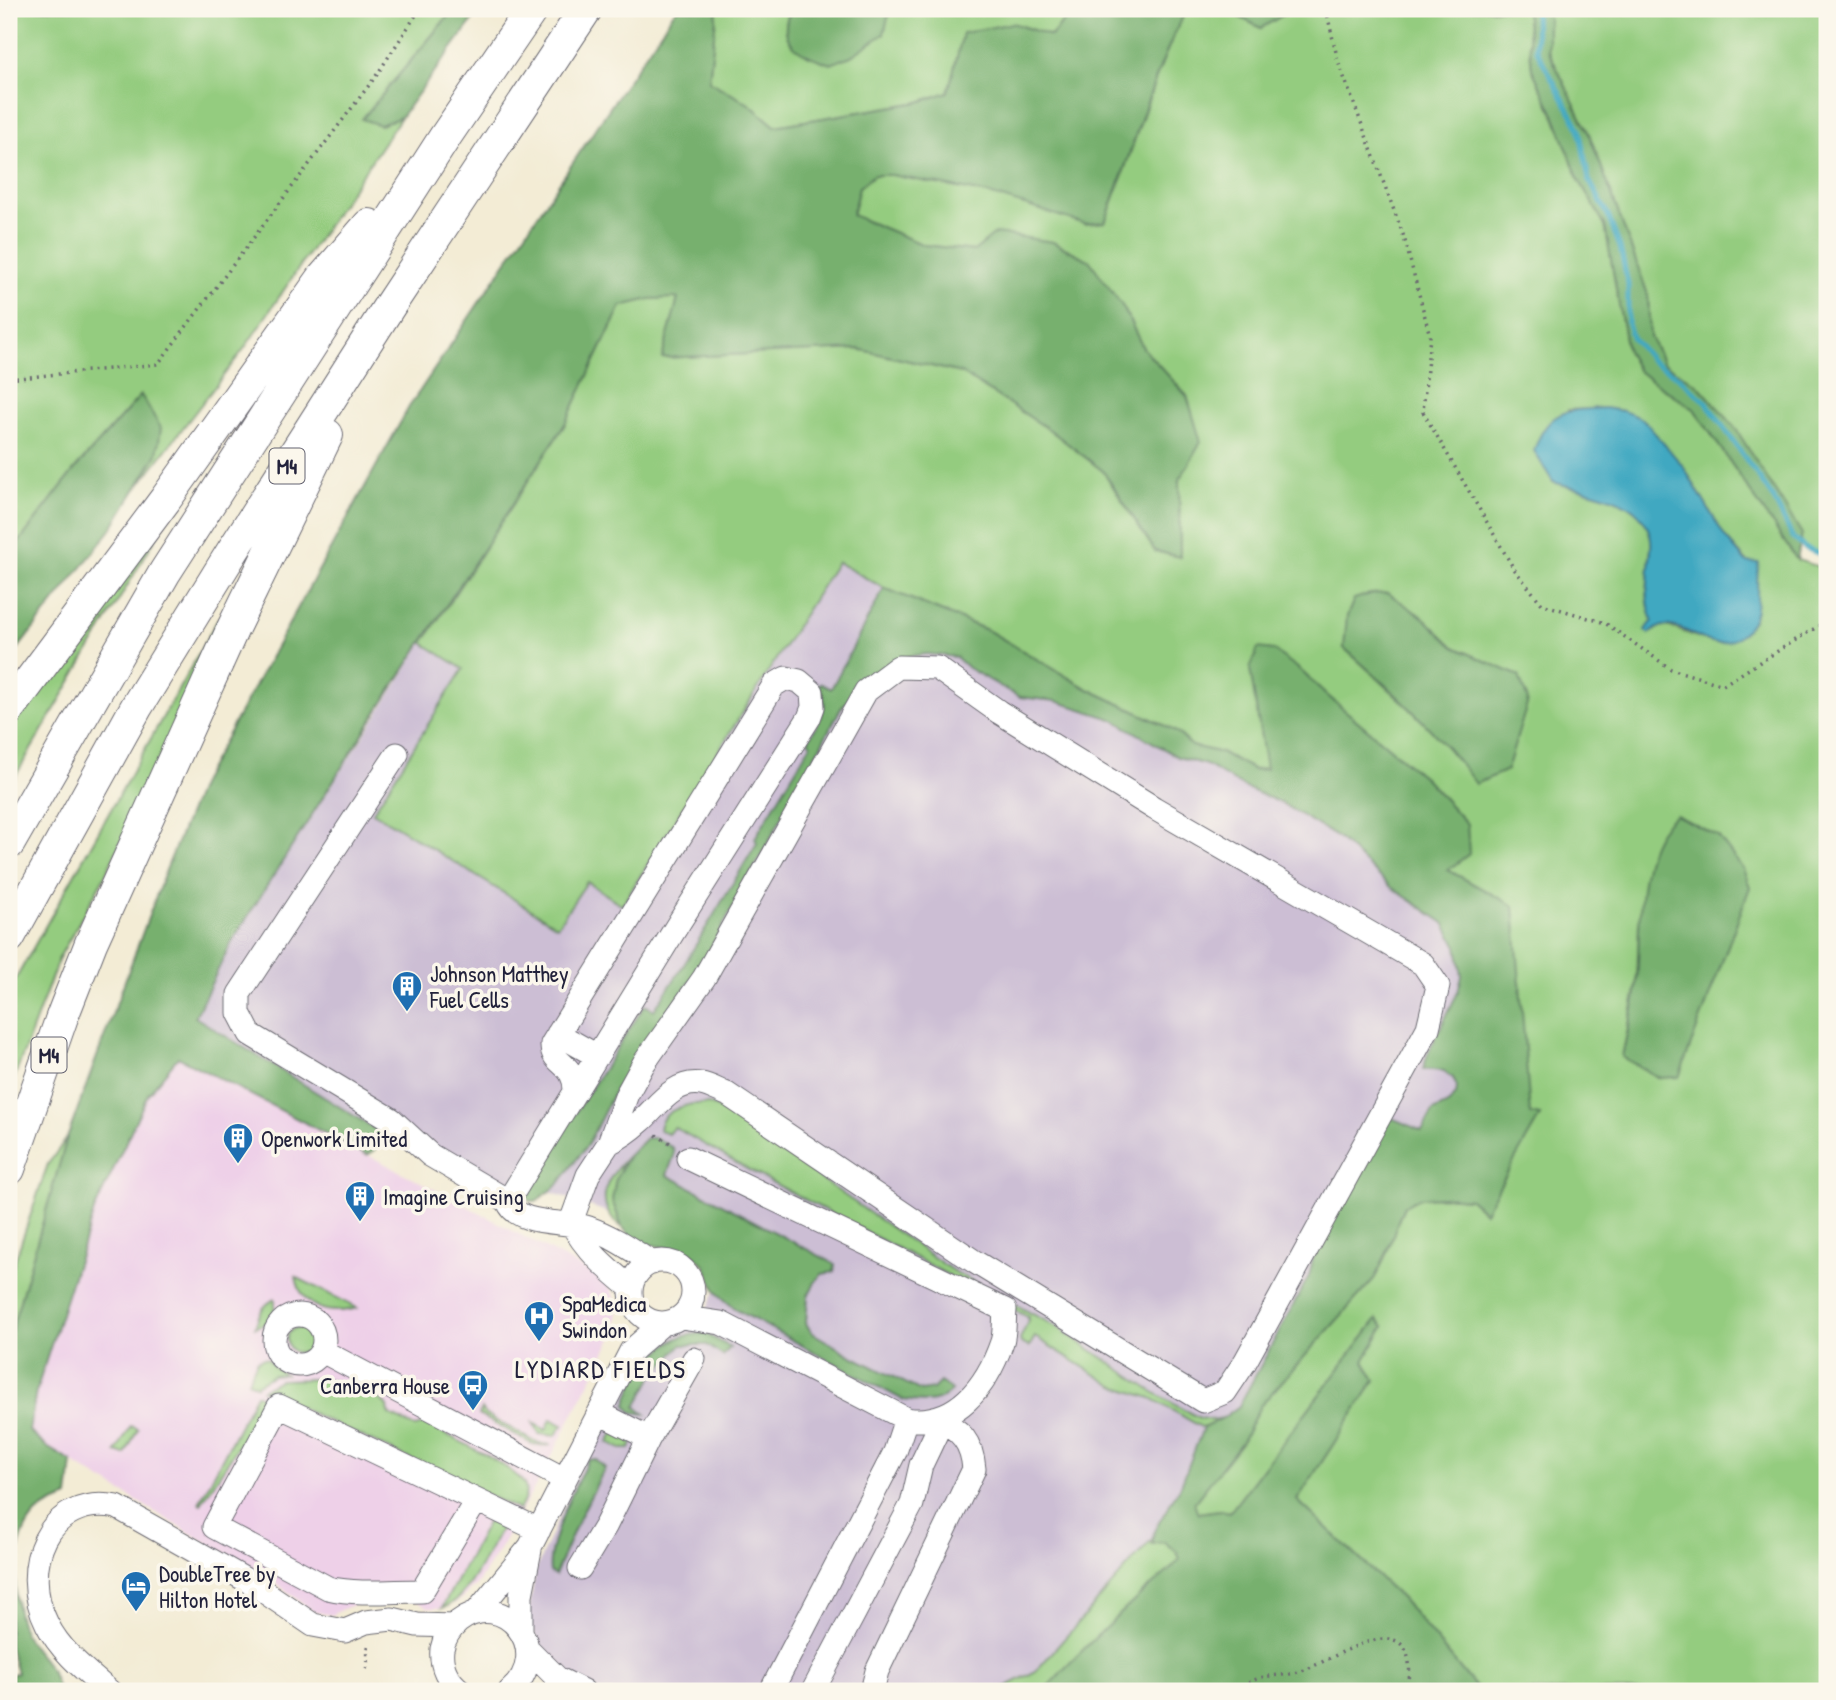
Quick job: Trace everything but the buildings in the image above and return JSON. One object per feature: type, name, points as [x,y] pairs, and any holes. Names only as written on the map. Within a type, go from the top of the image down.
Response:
[{"type":"highway","name":"M4","points":[[9,843],[165,572],[444,137],[532,9]]},
{"type":"highway","name":"M4","points":[[9,937],[137,706],[232,552],[390,305],[586,9]]},
{"type":"highway","name":"M4","points":[[9,709],[166,500],[323,278],[444,137]]},
{"type":"highway","name":"M4","points":[[9,1168],[91,943],[233,628],[390,305]]},
{"type":"street","points":[[571,1222],[588,1175],[609,1143],[627,1094],[644,1063],[704,978],[866,691],[898,667],[937,668],[999,712],[1154,808],[1423,964],[1438,986],[1428,1028],[1245,1362],[1224,1392],[1203,1401],[975,1262],[727,1094],[699,1083],[679,1087],[663,1098],[622,1137],[609,1143]]},
{"type":"street","points":[[508,1201],[809,718],[814,699],[808,687],[799,681],[786,678],[774,685],[552,1044],[551,1052],[554,1058],[572,1073],[575,1092]]},
{"type":"street","points":[[397,754],[239,994],[239,1013],[250,1034],[391,1119],[430,1155],[508,1201],[514,1211],[536,1220],[571,1222],[611,1238],[652,1263]]},
{"type":"street","points":[[558,1034],[597,1056]]},
{"type":"street","points":[[688,1158],[1004,1310],[1003,1340],[971,1397],[956,1411],[939,1420],[906,1419],[721,1323],[692,1289]]},
{"type":"street","points":[[571,1222],[587,1248],[633,1298],[642,1316],[651,1321],[721,1323]]},
{"type":"street","points":[[476,1613],[534,1538],[631,1350],[633,1298],[640,1269],[664,1261],[677,1266],[688,1276],[692,1300],[672,1320],[631,1350]]},
{"type":"street","points":[[322,1351],[564,1479]]},
{"type":"street","points":[[580,1568],[606,1525],[649,1438],[694,1359]]},
{"type":"street","points":[[476,1501],[422,1591],[349,1592],[328,1588],[214,1527],[279,1406],[476,1501],[534,1538]]},
{"type":"street","points":[[599,1413],[649,1438]]},
{"type":"street","points":[[771,1691],[895,1452],[906,1419]]},
{"type":"street","points":[[813,1691],[912,1504],[921,1465],[939,1420]]},
{"type":"street","points":[[872,1691],[877,1671],[974,1469],[973,1450],[967,1440],[939,1420]]},
{"type":"street","points":[[109,1691],[56,1640],[43,1614],[36,1588],[39,1551],[50,1532],[60,1519],[72,1510],[91,1505],[117,1507],[253,1584],[313,1625],[345,1632],[366,1622],[378,1620],[400,1619],[417,1625],[454,1626]]},
{"type":"street","points":[[516,1686],[527,1668],[522,1595],[534,1538]]},
{"type":"street","points":[[456,1689],[444,1671],[442,1648],[446,1636],[464,1618],[489,1612],[513,1621],[525,1640],[557,1678],[583,1691]]},
{"type":"street","points":[[417,1625],[442,1648]]},
{"type":"street","points":[[516,1686],[557,1678]]},
{"type":"path","points":[[9,379],[158,364],[376,76],[420,9]]},
{"type":"path","points":[[1326,9],[1338,61],[1404,237],[1430,336],[1423,412],[1514,569],[1542,604],[1605,623],[1671,669],[1723,685],[1820,625],[1827,625]]},
{"type":"path","points":[[636,1125],[671,1143],[688,1158]]},
{"type":"path","points":[[366,1669],[370,1661],[368,1647],[375,1638]]},
{"type":"path","points":[[1237,1691],[1247,1682],[1263,1675],[1305,1670],[1377,1638],[1392,1639],[1406,1651],[1411,1669],[1408,1691]]},
{"type":"shaded area","name":"LYDIARD FIELDS","points":[[837,562],[884,588],[831,689],[910,656],[927,654],[956,657],[968,668],[1019,697],[1056,701],[1112,719],[1178,757],[1206,765],[1246,788],[1280,803],[1338,838],[1391,887],[1444,923],[1457,946],[1462,976],[1458,992],[1423,1068],[1444,1071],[1453,1078],[1457,1087],[1456,1095],[1448,1104],[1433,1111],[1422,1131],[1387,1116],[1314,1255],[1309,1276],[1239,1406],[1203,1428],[1181,1485],[1154,1531],[1153,1538],[1036,1671],[998,1691],[578,1691],[541,1675],[530,1677],[541,1646],[527,1620],[536,1570],[585,1456],[647,1345],[675,1329],[700,1322],[715,1292],[705,1265],[678,1242],[635,1234],[604,1211],[553,1193],[498,1198],[401,1145],[195,1017],[231,943],[423,643],[463,669],[587,882],[622,904]]},
{"type":"shaded area","points":[[178,1057],[465,1205],[593,1274],[611,1289],[618,1310],[615,1333],[545,1469],[477,1584],[460,1600],[446,1608],[428,1608],[416,1601],[376,1597],[331,1615],[314,1612],[268,1577],[47,1447],[29,1431],[36,1392],[94,1211],[148,1094]]},
{"type":"green space","points":[[9,9],[454,9],[362,119],[380,125],[401,117],[244,349],[135,490],[157,454],[140,396],[75,469],[9,555]]},
{"type":"green space","points":[[454,9],[481,9],[401,117],[380,125],[362,119]]},
{"type":"green space","points":[[676,9],[717,9],[709,81],[749,104],[775,126],[919,102],[948,92],[963,33],[1012,23],[1051,36],[1071,9],[1187,9],[1163,60],[1105,222],[1085,224],[989,194],[892,175],[874,175],[859,187],[852,215],[924,245],[974,251],[996,233],[1053,242],[1089,260],[1123,307],[1143,348],[1187,396],[1201,442],[1179,481],[1180,557],[1155,551],[1103,471],[1050,430],[961,373],[858,349],[662,358],[678,298],[650,299],[621,306],[565,424],[380,707],[231,943],[195,1017],[380,1132],[375,1150],[367,1155],[178,1057],[148,1094],[94,1211],[36,1392],[29,1431],[47,1447],[72,1462],[68,1497],[38,1512],[29,1523],[22,1537],[16,1571],[15,1589],[21,1623],[29,1641],[51,1671],[59,1691],[18,1691],[9,1675],[17,1673],[9,1647],[9,1339],[67,1138],[162,880],[202,781],[409,407]]},
{"type":"green space","points":[[717,9],[791,9],[786,31],[791,41],[809,56],[889,15],[885,9],[1071,9],[1051,36],[1012,23],[948,92],[919,102],[775,126],[749,104],[709,81]]},
{"type":"green space","points":[[791,9],[885,9],[889,14],[884,34],[851,56],[831,64],[794,46],[786,31]]},
{"type":"green space","points":[[1187,9],[1224,9],[1261,28],[1293,9],[1526,9],[1532,69],[1556,119],[1578,178],[1605,225],[1627,351],[1638,371],[1694,409],[1797,560],[1827,569],[1827,1691],[1479,1691],[1402,1599],[1297,1500],[1375,1380],[1364,1361],[1384,1326],[1377,1319],[1230,1512],[1220,1510],[1197,1513],[1194,1503],[1243,1440],[1260,1406],[1374,1279],[1404,1206],[1419,1198],[1444,1197],[1470,1199],[1484,1212],[1540,1116],[1530,1114],[1448,869],[1467,824],[1425,778],[1299,669],[1266,769],[1254,770],[1222,753],[1192,746],[1178,733],[1088,689],[987,630],[884,588],[837,562],[622,905],[587,882],[557,926],[373,812],[463,669],[423,643],[565,424],[621,306],[650,299],[679,297],[663,358],[858,349],[961,373],[1050,430],[1103,471],[1155,551],[1180,557],[1179,481],[1200,442],[1187,396],[1143,348],[1123,307],[974,251],[924,245],[852,215],[859,187],[874,175],[892,175],[989,194],[1105,222],[1174,34]],"holes":[[[1604,408],[1623,411],[1683,466],[1725,537],[1757,573],[1754,619],[1743,633],[1711,642],[1670,627],[1661,626],[1649,634],[1646,630],[1653,621],[1647,594],[1651,543],[1647,525],[1638,514],[1612,498],[1553,482],[1535,451],[1568,410]],[[1424,618],[1454,647],[1519,676],[1476,783],[1430,729],[1344,648]],[[1639,921],[1660,1078],[1622,1057],[1637,985]]]},
{"type":"green space","points":[[1224,9],[1293,9],[1261,28]]},
{"type":"green space","points":[[1526,9],[1548,9],[1548,50],[1589,134],[1648,295],[1650,337],[1663,363],[1698,385],[1734,426],[1802,534],[1797,560],[1694,409],[1638,371],[1627,351],[1605,225],[1578,178],[1556,119],[1532,69]]},
{"type":"green space","points":[[1548,9],[1827,9],[1827,557],[1801,545],[1801,534],[1734,426],[1698,385],[1663,363],[1650,337],[1648,295],[1616,206],[1589,134],[1548,50]]},
{"type":"green space","points":[[141,395],[161,428],[157,454],[110,531],[9,660],[9,555],[75,469]]},
{"type":"green space","points":[[166,520],[9,787],[9,723]]},
{"type":"green space","points":[[884,588],[987,630],[1088,689],[1178,733],[1192,746],[1222,753],[1254,770],[1266,769],[1250,669],[1258,648],[1273,650],[1299,669],[1425,778],[1467,824],[1469,854],[1448,870],[1514,906],[1530,1114],[1540,1116],[1485,1212],[1470,1199],[1444,1197],[1419,1198],[1404,1206],[1374,1279],[1260,1406],[1243,1440],[1194,1503],[1198,1513],[1220,1510],[1230,1512],[1377,1319],[1384,1326],[1364,1361],[1375,1380],[1297,1500],[1402,1599],[1479,1691],[1044,1691],[1093,1640],[1180,1559],[1177,1552],[1164,1542],[1152,1544],[1154,1531],[1181,1485],[1203,1428],[1239,1406],[1309,1276],[1314,1255],[1387,1116],[1422,1131],[1433,1111],[1448,1104],[1456,1095],[1457,1087],[1453,1078],[1444,1071],[1423,1069],[1458,992],[1462,976],[1457,946],[1444,923],[1391,887],[1338,838],[1281,803],[1246,788],[1206,765],[1178,757],[1112,719],[1056,701],[1019,697],[968,668],[956,657],[927,654],[910,656],[864,683],[841,708],[701,966],[614,1092],[588,1144],[557,1186],[536,1201],[529,1201],[527,1193],[531,1181],[645,1005],[654,1010],[757,843],[755,838],[811,744],[808,741],[820,720],[824,706],[818,685],[820,683],[831,689]]},
{"type":"green space","points":[[1388,593],[1424,618],[1454,647],[1519,676],[1528,701],[1507,770],[1476,784],[1414,712],[1344,648],[1347,616],[1354,599],[1370,594]]},
{"type":"green space","points":[[218,619],[222,624],[105,876],[59,958],[9,1092],[9,991]]},
{"type":"green space","points":[[1676,815],[1718,836],[1743,869],[1750,887],[1679,1077],[1660,1078],[1622,1057],[1636,992],[1639,917],[1645,869],[1652,847],[1662,829]]},
{"type":"green space","points":[[692,1104],[708,1104],[722,1110],[953,1271],[1057,1327],[1184,1410],[1200,1418],[1223,1418],[1203,1428],[1151,1398],[1114,1386],[1035,1337],[1029,1347],[1021,1343],[1028,1317],[747,1169],[674,1127],[668,1134],[659,1130],[666,1116],[676,1109]]},
{"type":"green space","points":[[67,1138],[9,1339],[9,1278],[48,1164]]},
{"type":"green space","points":[[646,1138],[656,1138],[673,1148],[674,1156],[667,1175],[835,1264],[834,1272],[822,1274],[808,1296],[806,1323],[811,1332],[921,1391],[933,1389],[940,1382],[952,1390],[935,1401],[903,1400],[735,1309],[716,1292],[705,1265],[691,1253],[632,1238],[622,1227],[612,1200],[616,1178],[629,1155]]},
{"type":"green space","points":[[629,1155],[621,1166],[612,1200],[622,1227],[612,1218],[605,1200],[609,1181]]},
{"type":"green space","points":[[296,1277],[357,1308],[336,1311],[318,1308],[304,1296]]},
{"type":"green space","points":[[275,1299],[271,1318],[255,1327],[264,1307]]},
{"type":"green space","points":[[300,1327],[309,1331],[313,1340],[309,1349],[300,1353],[291,1349],[287,1340],[291,1331]]},
{"type":"green space","points":[[704,1333],[730,1347],[723,1356],[707,1345],[681,1345],[653,1376],[636,1407],[645,1414],[632,1412],[626,1405],[629,1396],[638,1377],[652,1359],[676,1339]]},
{"type":"green space","points":[[264,1358],[285,1374],[273,1375],[256,1385],[248,1381],[257,1361]]},
{"type":"green space","points":[[317,1379],[343,1384],[373,1395],[386,1405],[390,1415],[415,1427],[425,1424],[508,1468],[525,1487],[521,1507],[519,1510],[262,1390],[279,1380]]},
{"type":"green space","points":[[256,1394],[272,1403],[259,1429],[251,1426],[201,1504],[199,1503]]},
{"type":"green space","points":[[482,1409],[486,1415],[539,1444],[552,1445],[539,1446],[530,1443],[479,1415]]},
{"type":"green space","points":[[551,1419],[563,1425],[555,1436],[539,1434],[533,1423],[546,1430]]},
{"type":"green space","points":[[131,1426],[138,1429],[125,1455],[116,1452]]},
{"type":"green space","points":[[616,1429],[633,1440],[630,1449],[621,1449],[608,1442]]},
{"type":"green space","points":[[595,1459],[605,1468],[555,1575],[550,1572],[550,1560],[557,1531],[588,1460]]},
{"type":"green space","points":[[490,1517],[502,1526],[460,1596],[442,1608]]},
{"type":"green space","points":[[1153,1538],[1153,1544],[1164,1541],[1181,1559],[1106,1628],[1044,1691],[998,1691],[1036,1671]]},
{"type":"water","points":[[1604,408],[1623,411],[1643,419],[1683,466],[1725,537],[1746,562],[1759,563],[1754,617],[1736,638],[1717,643],[1673,626],[1661,627],[1649,634],[1645,630],[1653,621],[1648,601],[1651,540],[1647,525],[1638,514],[1612,498],[1553,482],[1534,451],[1545,427],[1560,415]]},
{"type":"waterway","points":[[1535,9],[1536,49],[1579,128],[1589,180],[1607,213],[1620,247],[1628,284],[1628,324],[1633,339],[1653,362],[1676,375],[1706,402],[1773,498],[1793,538],[1805,548],[1827,557]]},
{"type":"place","name":"Johnson Matthey Fuel Cells","points":[[407,1013]]},
{"type":"place","name":"Openwork Limited","points":[[238,1165]]},
{"type":"place","name":"Imagine Cruising","points":[[360,1223]]},
{"type":"place","name":"SpaMedica Swindon","points":[[539,1343]]},
{"type":"place","name":"Canberra House","points":[[473,1412]]},
{"type":"place","name":"DoubleTree by Hilton Hotel","points":[[136,1613]]},
{"type":"district","name":"LYDIARD FIELDS","points":[[601,1368]]}]
